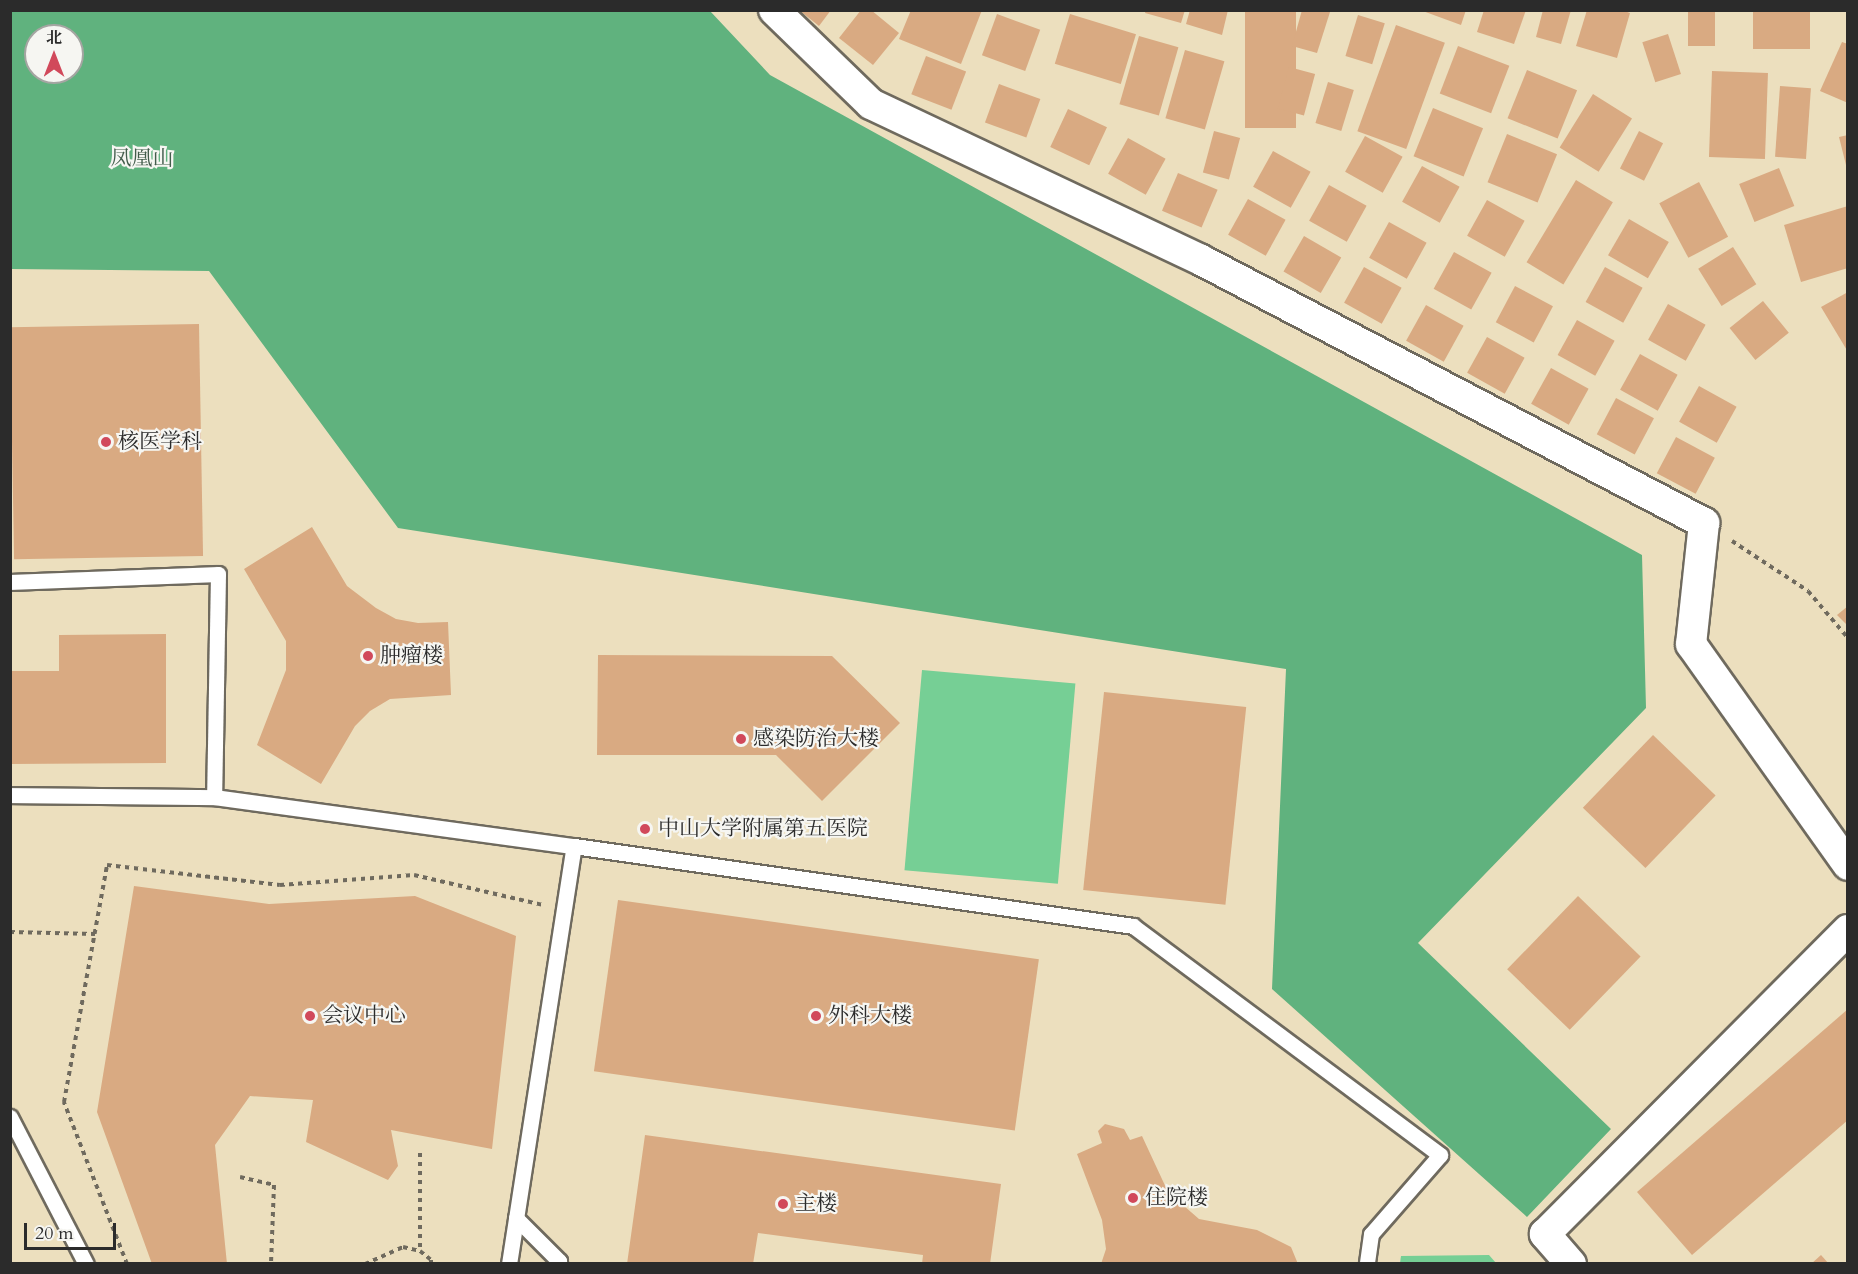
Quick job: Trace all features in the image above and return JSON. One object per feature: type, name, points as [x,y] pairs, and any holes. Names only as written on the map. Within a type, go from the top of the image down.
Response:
[{"type":"street","points":[[774,10],[872,104],[1201,260],[1704,523],[1691,644],[1848,865]]},
{"type":"street","points":[[1571,1263],[1545,1234],[1848,930]]},
{"type":"lane","points":[[10,582],[218,574],[214,797]]},
{"type":"lane","points":[[10,795],[214,797],[1133,926],[1440,1155],[1371,1234],[1367,1263]]},
{"type":"lane","points":[[508,1263],[574,846]]},
{"type":"lane","points":[[10,1117],[86,1263]]},
{"type":"lane","points":[[516,1218],[559,1260],[558,1263]]},
{"type":"path","points":[[1704,523],[1808,591],[1848,638]]},
{"type":"path","points":[[127,1263],[64,1102],[107,866],[280,885],[414,875],[564,910]]},
{"type":"path","points":[[10,932],[95,934]]},
{"type":"path","points":[[420,1153],[420,1251]]},
{"type":"path","points":[[240,1177],[274,1185],[271,1263]]},
{"type":"path","points":[[365,1263],[403,1247],[420,1251],[431,1260],[431,1263]]},
{"type":"green space","name":"凤凰山","points":[[11,10],[710,11],[770,75],[1642,555],[1646,708],[1418,943],[1611,1129],[1527,1217],[1272,989],[1286,669],[398,528],[209,271],[11,269]]},
{"type":"green space","points":[[922,670],[1075,683],[1058,884],[904,870]]},
{"type":"green space","points":[[1489,1255],[1496,1263],[1400,1263],[1401,1256]]},
{"type":"building","points":[[799,10],[831,10],[819,26]]},
{"type":"building","points":[[861,10],[871,10],[899,33],[873,65],[839,38]]},
{"type":"building","points":[[911,10],[982,10],[961,64],[899,39]]},
{"type":"building","points":[[1146,10],[1185,10],[1181,23],[1145,13]]},
{"type":"building","points":[[1190,10],[1228,10],[1222,35],[1186,24]]},
{"type":"building","points":[[1245,10],[1296,10],[1296,128],[1245,128]]},
{"type":"building","points":[[1302,10],[1330,12],[1317,53],[1292,46]]},
{"type":"building","points":[[1420,10],[1466,10],[1461,25]]},
{"type":"building","points":[[1484,10],[1526,10],[1514,44],[1477,32]]},
{"type":"building","points":[[1543,10],[1571,10],[1561,44],[1536,37]]},
{"type":"building","points":[[1587,10],[1622,10],[1630,13],[1617,58],[1576,46]]},
{"type":"building","points":[[1688,10],[1715,10],[1715,46],[1688,46]]},
{"type":"building","points":[[1753,10],[1810,10],[1810,49],[1753,49]]},
{"type":"building","points":[[997,14],[1040,30],[1025,71],[982,55]]},
{"type":"building","points":[[1070,14],[1136,34],[1121,84],[1055,64]]},
{"type":"building","points":[[1358,15],[1385,23],[1372,64],[1345,56]]},
{"type":"building","points":[[1396,25],[1445,43],[1406,149],[1357,131]]},
{"type":"building","points":[[1668,34],[1681,74],[1655,82],[1642,42]]},
{"type":"building","points":[[1139,36],[1178,47],[1159,116],[1119,104]]},
{"type":"building","points":[[1842,42],[1848,44],[1848,103],[1820,91]]},
{"type":"building","points":[[1458,46],[1509,66],[1491,113],[1440,94]]},
{"type":"building","points":[[1185,50],[1224,61],[1205,130],[1165,118]]},
{"type":"building","points":[[926,56],[966,71],[951,110],[911,94]]},
{"type":"building","points":[[1289,67],[1315,74],[1304,116],[1278,109]]},
{"type":"building","points":[[1527,70],[1577,90],[1558,138],[1508,118]]},
{"type":"building","points":[[1712,71],[1768,73],[1765,159],[1709,157]]},
{"type":"building","points":[[1328,82],[1354,90],[1341,131],[1315,123]]},
{"type":"building","points":[[999,84],[1040,99],[1026,138],[985,123]]},
{"type":"building","points":[[1780,86],[1811,88],[1806,159],[1775,157]]},
{"type":"building","points":[[1593,94],[1632,118],[1599,172],[1560,147]]},
{"type":"building","points":[[1433,108],[1483,128],[1464,176],[1414,156]]},
{"type":"building","points":[[1068,109],[1107,127],[1089,165],[1050,147]]},
{"type":"building","points":[[1214,131],[1240,138],[1229,180],[1203,173]]},
{"type":"building","points":[[1639,131],[1663,143],[1644,181],[1620,168]]},
{"type":"building","points":[[1507,134],[1557,154],[1538,202],[1488,182]]},
{"type":"building","points":[[1848,135],[1848,169],[1847,169],[1839,137]]},
{"type":"building","points":[[1365,136],[1403,157],[1383,193],[1345,172]]},
{"type":"building","points":[[1128,138],[1166,159],[1146,195],[1108,174]]},
{"type":"building","points":[[1273,151],[1311,172],[1291,208],[1253,187]]},
{"type":"building","points":[[1422,166],[1460,187],[1440,223],[1402,202]]},
{"type":"building","points":[[1779,168],[1794,206],[1754,222],[1739,184]]},
{"type":"building","points":[[1178,173],[1218,190],[1202,228],[1162,211]]},
{"type":"building","points":[[1576,180],[1613,202],[1563,284],[1527,262]]},
{"type":"building","points":[[1699,182],[1728,237],[1688,258],[1659,203]]},
{"type":"building","points":[[1329,185],[1367,206],[1347,242],[1309,221]]},
{"type":"building","points":[[1248,199],[1286,220],[1266,256],[1228,235]]},
{"type":"building","points":[[1487,200],[1525,221],[1505,257],[1467,236]]},
{"type":"building","points":[[1848,206],[1848,268],[1801,282],[1784,225]]},
{"type":"building","points":[[1629,219],[1669,242],[1648,278],[1608,255]]},
{"type":"building","points":[[1389,222],[1427,243],[1407,279],[1369,258]]},
{"type":"building","points":[[1304,236],[1341,258],[1321,293],[1284,272]]},
{"type":"building","points":[[1733,247],[1756,284],[1722,306],[1698,269]]},
{"type":"building","points":[[1454,252],[1492,273],[1471,310],[1434,289]]},
{"type":"building","points":[[1364,267],[1402,288],[1382,324],[1344,303]]},
{"type":"building","points":[[1605,267],[1643,288],[1623,323],[1586,302]]},
{"type":"building","points":[[1515,286],[1553,306],[1534,342],[1496,322]]},
{"type":"building","points":[[1848,292],[1848,352],[1821,307]]},
{"type":"building","points":[[1763,301],[1789,333],[1755,360],[1730,328]]},
{"type":"building","points":[[1668,304],[1706,325],[1686,361],[1648,340]]},
{"type":"building","points":[[1426,305],[1464,326],[1444,362],[1406,341]]},
{"type":"building","points":[[1577,320],[1615,341],[1595,376],[1558,355]]},
{"type":"building","name":"核医学科","points":[[199,324],[203,556],[14,559],[10,327]]},
{"type":"building","points":[[1487,337],[1525,358],[1505,394],[1467,373]]},
{"type":"building","points":[[1640,354],[1678,375],[1658,411],[1620,390]]},
{"type":"building","points":[[1551,368],[1589,389],[1569,425],[1531,404]]},
{"type":"building","points":[[1699,386],[1737,407],[1717,443],[1679,422]]},
{"type":"building","points":[[1616,398],[1654,418],[1635,454],[1597,434]]},
{"type":"building","points":[[1676,437],[1715,458],[1696,494],[1657,473]]},
{"type":"building","name":"肿瘤楼","points":[[312,527],[347,586],[376,608],[396,619],[418,623],[448,622],[451,695],[390,699],[370,711],[355,726],[321,784],[257,745],[286,670],[286,641],[244,569]]},
{"type":"building","points":[[1848,606],[1848,626],[1837,615]]},
{"type":"building","points":[[166,634],[166,763],[10,764],[10,671],[59,671],[59,635]]},
{"type":"building","name":"感染防治大楼","points":[[598,655],[832,656],[900,723],[822,801],[776,755],[597,755]]},
{"type":"building","points":[[1104,692],[1246,707],[1225,905],[1083,890]]},
{"type":"building","points":[[1653,735],[1716,795],[1645,868],[1583,808]]},
{"type":"building","name":"会议中心","points":[[134,886],[269,904],[415,896],[516,936],[492,1149],[391,1130],[398,1166],[388,1180],[306,1142],[313,1100],[250,1096],[215,1145],[227,1264],[152,1264],[97,1112]]},
{"type":"building","points":[[1578,896],[1641,956],[1570,1030],[1507,969]]},
{"type":"building","name":"外科大楼","points":[[618,900],[1039,959],[1015,1130],[594,1071]]},
{"type":"building","points":[[1848,1009],[1848,1120],[1692,1255],[1637,1192]]},
{"type":"building","name":"住院楼","points":[[1105,1124],[1124,1129],[1130,1140],[1142,1136],[1168,1192],[1199,1219],[1257,1230],[1291,1247],[1298,1264],[1101,1264],[1106,1249],[1102,1220],[1077,1154],[1102,1143],[1098,1131]]},
{"type":"building","name":"主楼","points":[[645,1135],[1001,1184],[990,1264],[922,1264],[923,1255],[758,1233],[753,1264],[627,1264]]},
{"type":"building","points":[[1821,1255],[1829,1264],[1811,1264]]},
{"type":"place","name":"核医学科","points":[[106,442]]},
{"type":"place","name":"肿瘤楼","points":[[368,656]]},
{"type":"place","name":"感染防治大楼","points":[[741,739]]},
{"type":"place","name":"中山大学附属第五医院","points":[[645,829]]},
{"type":"place","name":"会议中心","points":[[310,1016]]},
{"type":"place","name":"外科大楼","points":[[816,1016]]},
{"type":"place","name":"住院楼","points":[[1133,1198]]},
{"type":"place","name":"主楼","points":[[783,1204]]}]
